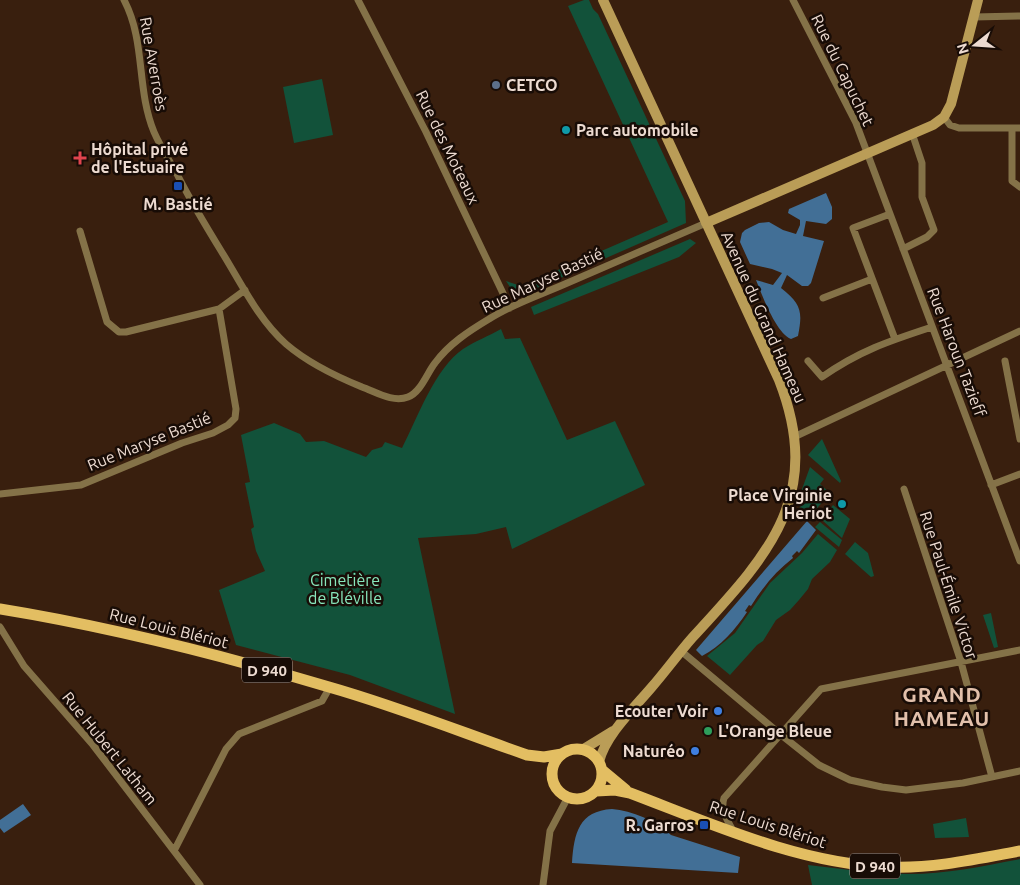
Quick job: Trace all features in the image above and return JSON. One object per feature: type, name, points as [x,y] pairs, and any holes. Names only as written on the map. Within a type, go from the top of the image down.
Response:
[{"type":"main road","name":"Avenue du Grand Hameau","points":[[600,766],[600,756],[616,728],[749,574],[775,537],[791,493],[795,461],[794,437],[789,410],[779,380],[603,0]]},
{"type":"main road","points":[[944,117],[951,104],[978,0]]},
{"type":"main road","name":"Rue Maryse Bastié","points":[[706,224],[933,125],[944,117]]},
{"type":"main road","name":"Rue Louis Blériot","points":[[0,609],[69,620],[330,687],[390,706],[526,755],[544,757],[562,754]]},
{"type":"main road","name":"Avenue du Grand Hameau","points":[[582,750],[616,728]]},
{"type":"main road","points":[[575,749],[582,750],[595,756],[600,766],[601,781],[596,791],[586,798],[568,798],[556,788],[552,773],[554,765],[562,754],[575,749]]},
{"type":"main road","name":"Rue Louis Blériot","points":[[526,755],[552,773]]},
{"type":"main road","name":"Rue Louis Blériot","points":[[600,766],[618,785],[630,793]]},
{"type":"main road","name":"Rue Louis Blériot","points":[[596,791],[615,790],[630,793],[759,841],[821,860],[888,867],[942,865],[1020,851]]},
{"type":"street","name":"Rue Averroès","points":[[124,0],[130,10],[139,43],[145,106],[154,133],[196,209],[245,290]]},
{"type":"street","name":"Rue des Moteaux","points":[[358,0],[426,132],[510,308]]},
{"type":"street","name":"Rue du Capuchet","points":[[793,0],[856,123],[867,154]]},
{"type":"street","points":[[974,16],[1020,16]]},
{"type":"street","points":[[944,117],[950,126],[959,128],[1016,128],[1012,181],[1020,187]]},
{"type":"street","points":[[903,249],[927,237],[934,230],[922,197],[922,163],[912,134]]},
{"type":"street","name":"Rue Haroun Tazieff","points":[[867,154],[1019,557]]},
{"type":"street","points":[[890,214],[853,228],[895,339]]},
{"type":"street","name":"Rue Maryse Bastié","points":[[245,290],[272,329],[295,352],[313,364],[345,379],[391,398],[406,398],[411,396],[420,386],[436,362],[457,340],[491,318],[510,308],[706,224]]},
{"type":"street","points":[[80,231],[107,322],[119,332],[126,332],[219,309],[245,290]]},
{"type":"street","points":[[823,298],[872,280]]},
{"type":"street","name":"Rue Maryse Bastié","points":[[0,494],[81,485],[228,425],[234,418],[236,409],[219,309]]},
{"type":"street","points":[[808,361],[822,377],[844,361],[868,349],[932,327]]},
{"type":"street","points":[[794,437],[1020,331]]},
{"type":"street","points":[[1005,361],[1020,439]]},
{"type":"street","points":[[991,484],[1020,474]]},
{"type":"street","name":"Rue Paul-Émile Victor","points":[[904,489],[960,662],[992,776]]},
{"type":"street","name":"Rue Hubert Latham","points":[[0,627],[24,666],[93,746],[200,885]]},
{"type":"street","points":[[733,831],[723,808],[724,798],[821,688],[1020,650]]},
{"type":"street","points":[[681,651],[819,765],[850,780],[906,790],[963,783],[1020,771]]},
{"type":"street","points":[[174,851],[226,749],[239,734],[322,700],[330,687]]},
{"type":"street","points":[[543,885],[550,831],[568,798]]},
{"type":"green space","points":[[589,0],[593,9],[598,14],[685,201],[686,223],[524,294],[512,290],[506,281],[521,286],[668,222],[568,6]]},
{"type":"green space","points":[[322,79],[333,135],[294,143],[283,87]]},
{"type":"green space","points":[[690,239],[696,243],[679,257],[534,315],[531,307]]},
{"type":"green space","name":"Cimetière de Bléville","points":[[501,329],[505,339],[520,338],[567,440],[615,421],[645,485],[512,549],[506,527],[476,534],[418,538],[455,714],[350,675],[236,645],[219,590],[265,571],[256,551],[251,529],[254,527],[245,483],[250,482],[241,435],[274,423],[300,434],[306,442],[324,441],[366,457],[372,450],[382,447],[385,442],[402,448],[435,381],[444,368],[463,349]]},
{"type":"green space","points":[[822,439],[841,481],[840,483],[808,455]]},
{"type":"green space","points":[[810,467],[824,479],[820,484],[830,493],[807,520],[796,511],[801,506],[797,503]]},
{"type":"green space","points":[[833,505],[850,519],[842,538],[822,520]]},
{"type":"green space","points":[[820,522],[842,540],[839,547],[815,527]]},
{"type":"green space","points":[[818,534],[837,550],[830,562],[812,579],[808,589],[799,600],[790,610],[776,620],[763,641],[757,645],[730,675],[707,656],[735,633],[770,583],[802,553]]},
{"type":"green space","points":[[855,542],[868,553],[874,576],[871,577],[845,554]]},
{"type":"green space","points":[[991,613],[998,647],[994,648],[983,615]]},
{"type":"green space","points":[[966,818],[969,837],[935,838],[933,824]]},
{"type":"green space","points":[[1020,859],[1020,885],[812,885],[808,865],[884,873],[923,874]]},
{"type":"water","points":[[826,193],[832,207],[832,219],[826,224],[806,221],[803,236],[824,241],[811,283],[808,286],[802,286],[787,275],[781,288],[793,299],[800,314],[798,336],[791,339],[785,335],[775,322],[756,280],[773,285],[782,273],[750,264],[740,242],[742,233],[759,223],[769,222],[783,230],[796,234],[800,220],[788,213],[789,209]]},
{"type":"water","points":[[807,521],[816,530],[799,553],[797,551],[792,556],[793,558],[770,580],[751,606],[749,605],[745,611],[747,612],[727,637],[702,656],[696,650]]},
{"type":"water","points":[[23,804],[31,815],[4,833],[0,828],[0,820]]},
{"type":"water","points":[[612,809],[643,817],[671,835],[740,857],[738,873],[572,863],[574,842],[585,819],[592,814]]},
{"type":"place","name":"CETCO","points":[[496,85]]},
{"type":"place","name":"Parc automobile","points":[[566,130]]},
{"type":"place","name":"Hôpital privé de l'Estuaire","points":[[80,158]]},
{"type":"place","name":"M. Bastié","points":[[178,186]]},
{"type":"place","name":"Place Virginie Heriot","points":[[842,504]]},
{"type":"place","name":"Ecouter Voir","points":[[718,711]]},
{"type":"place","name":"L'Orange Bleue","points":[[708,731]]},
{"type":"place","name":"Naturéo","points":[[695,751]]},
{"type":"place","name":"R. Garros","points":[[704,825]]},
{"type":"district","name":"GRAND HAMEAU","points":[[942,706]]}]
